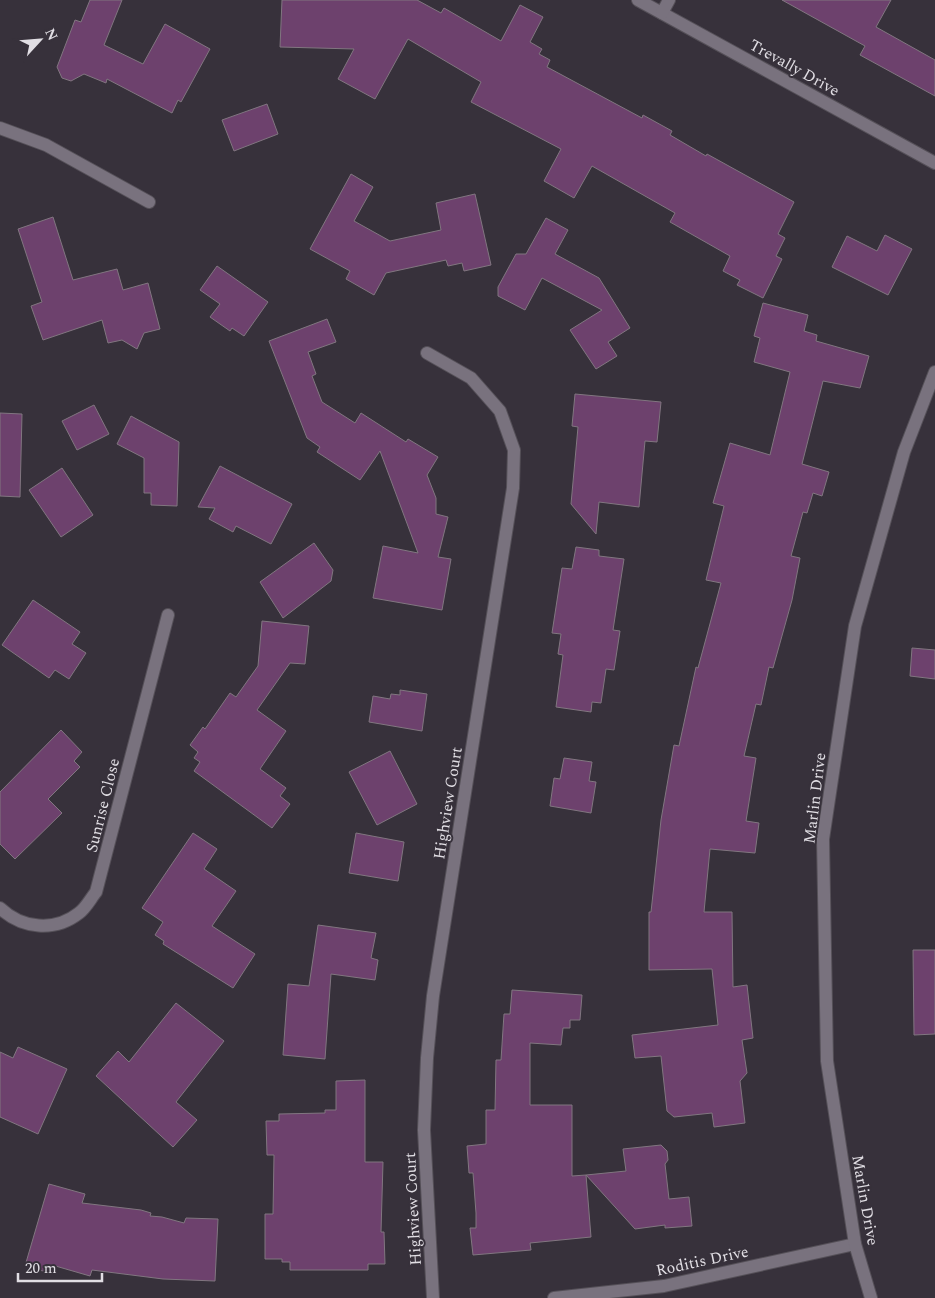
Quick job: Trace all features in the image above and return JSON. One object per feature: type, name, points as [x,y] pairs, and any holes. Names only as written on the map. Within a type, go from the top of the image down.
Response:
[{"type":"street","name":"Trevally Drive","points":[[638,0],[935,163]]},
{"type":"street","points":[[662,13],[669,0]]},
{"type":"street","points":[[0,128],[46,144],[148,202]]},
{"type":"street","name":"Highview Court","points":[[427,353],[471,378],[500,411],[514,450],[513,488],[433,996],[426,1058],[424,1130],[433,1298]]},
{"type":"street","name":"Marlin Drive","points":[[871,1298],[855,1244],[827,1061],[823,839],[855,626],[904,452],[935,372]]},
{"type":"street","name":"Sunrise Close","points":[[0,908],[25,923],[43,927],[64,922],[80,912],[96,892],[168,615]]},
{"type":"street","name":"Roditis Drive","points":[[554,1298],[664,1286],[855,1244]]},
{"type":"building","points":[[90,0],[122,0],[104,45],[143,64],[165,24],[210,49],[181,102],[178,100],[172,113],[107,79],[106,83],[84,74],[71,81],[62,78],[57,67],[75,20],[81,22]]},
{"type":"building","points":[[282,0],[417,0],[441,13],[444,8],[501,41],[520,5],[543,17],[530,42],[542,49],[539,54],[550,60],[547,67],[642,118],[643,115],[672,131],[670,135],[706,156],[707,154],[794,202],[778,234],[785,238],[776,256],[782,259],[763,298],[737,285],[740,280],[723,271],[730,256],[670,222],[675,213],[592,166],[574,198],[544,181],[561,149],[471,102],[481,82],[408,39],[375,99],[338,79],[354,49],[280,47]]},
{"type":"building","points":[[782,0],[891,0],[876,27],[935,60],[935,96],[860,55],[865,46]]},
{"type":"building","points":[[267,104],[278,134],[234,151],[222,120]]},
{"type":"building","points":[[351,174],[373,187],[354,221],[390,241],[441,230],[436,203],[475,194],[491,265],[464,271],[462,263],[448,266],[446,260],[386,273],[374,295],[346,279],[350,271],[310,249]]},
{"type":"building","points":[[53,217],[73,280],[117,269],[123,290],[148,283],[160,329],[144,333],[137,349],[122,340],[108,343],[102,320],[43,340],[31,306],[42,302],[18,229]]},
{"type":"building","points":[[546,218],[568,230],[555,254],[599,278],[630,328],[608,342],[617,356],[596,369],[570,330],[602,310],[542,278],[525,310],[498,296],[498,287],[516,254],[526,254]]},
{"type":"building","points":[[885,235],[912,249],[888,295],[832,267],[847,236],[877,251]]},
{"type":"building","points":[[217,266],[268,302],[244,336],[232,328],[230,331],[210,317],[220,304],[200,290]]},
{"type":"building","points":[[763,303],[808,315],[804,331],[817,335],[816,341],[869,356],[860,388],[823,381],[802,464],[829,472],[822,496],[813,493],[807,513],[803,512],[791,556],[800,558],[792,600],[773,668],[769,667],[761,705],[756,704],[744,756],[756,758],[746,821],[759,823],[755,853],[710,849],[704,912],[732,912],[733,987],[747,985],[753,1038],[742,1040],[747,1073],[740,1081],[745,1123],[714,1127],[712,1113],[674,1117],[667,1111],[661,1056],[635,1058],[632,1035],[718,1025],[712,969],[649,970],[649,912],[651,912],[661,820],[674,745],[679,746],[696,667],[698,668],[721,583],[706,580],[724,506],[713,503],[730,443],[770,455],[790,372],[754,362],[760,338],[754,336]]},
{"type":"building","points":[[327,319],[336,342],[308,352],[316,374],[312,376],[322,402],[355,423],[361,413],[406,442],[408,439],[438,457],[427,475],[436,498],[436,514],[448,517],[438,557],[451,559],[442,610],[373,598],[383,546],[418,553],[380,451],[360,480],[317,452],[320,447],[307,438],[269,341]]},
{"type":"building","points":[[575,394],[661,402],[657,442],[645,441],[639,507],[599,502],[596,534],[571,504],[578,427],[572,426]]},
{"type":"building","points":[[94,405],[109,434],[77,450],[62,421]]},
{"type":"building","points":[[0,413],[22,414],[20,497],[0,496]]},
{"type":"building","points":[[131,416],[179,442],[177,506],[151,505],[151,493],[144,493],[144,458],[117,444]]},
{"type":"building","points":[[220,466],[292,504],[271,544],[236,526],[233,532],[209,519],[215,508],[198,507]]},
{"type":"building","points":[[62,468],[93,515],[61,537],[29,490]]},
{"type":"building","points":[[314,543],[333,570],[331,581],[283,618],[260,582]]},
{"type":"building","points":[[576,547],[599,550],[599,556],[624,559],[613,630],[620,631],[614,670],[606,669],[601,703],[592,702],[591,712],[556,707],[563,655],[558,654],[561,634],[552,633],[562,568],[572,569]]},
{"type":"building","points":[[33,600],[80,632],[72,644],[86,653],[69,679],[55,670],[49,678],[2,645]]},
{"type":"building","points":[[262,621],[309,626],[305,664],[290,663],[257,710],[286,731],[260,769],[286,788],[280,796],[290,804],[272,828],[194,771],[200,762],[194,758],[198,752],[190,745],[203,727],[205,729],[230,693],[236,697],[258,666]]},
{"type":"building","points":[[912,648],[935,650],[935,679],[910,676]]},
{"type":"building","points":[[400,690],[427,694],[422,731],[369,722],[373,696],[390,699],[391,694],[400,695]]},
{"type":"building","points":[[61,730],[82,752],[74,761],[80,767],[48,799],[62,813],[15,859],[0,844],[0,792]]},
{"type":"building","points":[[390,751],[417,804],[377,825],[349,772]]},
{"type":"building","points":[[564,758],[592,762],[589,781],[596,782],[591,813],[550,806],[554,778],[560,779]]},
{"type":"building","points":[[193,833],[217,849],[204,869],[236,891],[212,926],[255,954],[233,988],[163,944],[164,941],[155,935],[163,922],[142,908]]},
{"type":"building","points":[[356,833],[404,842],[398,881],[349,873]]},
{"type":"building","points":[[318,925],[376,933],[371,958],[378,960],[375,980],[331,974],[325,1059],[283,1055],[288,984],[309,986]]},
{"type":"building","points":[[913,950],[935,950],[935,1034],[914,1035]]},
{"type":"building","points":[[512,990],[582,995],[580,1020],[570,1020],[570,1028],[563,1028],[561,1045],[530,1043],[530,1105],[572,1105],[572,1176],[586,1175],[591,1237],[530,1243],[531,1250],[473,1255],[470,1228],[476,1228],[476,1213],[473,1173],[469,1173],[467,1146],[486,1144],[486,1110],[495,1110],[496,1060],[501,1060],[504,1014],[510,1014]]},
{"type":"building","points":[[176,1003],[224,1041],[176,1102],[197,1120],[173,1147],[96,1076],[118,1051],[129,1062]]},
{"type":"building","points":[[18,1047],[67,1069],[38,1134],[0,1117],[0,1052],[13,1058]]},
{"type":"building","points":[[365,1080],[365,1162],[383,1162],[381,1232],[384,1232],[385,1264],[368,1264],[368,1270],[290,1270],[290,1262],[282,1262],[282,1259],[265,1259],[265,1214],[273,1214],[274,1155],[267,1155],[266,1121],[279,1121],[279,1114],[325,1113],[325,1110],[336,1110],[336,1081]]},
{"type":"building","points":[[661,1145],[667,1151],[668,1160],[665,1164],[669,1199],[689,1197],[692,1226],[665,1228],[665,1225],[635,1229],[586,1175],[626,1171],[623,1149]]},
{"type":"building","points":[[49,1184],[85,1194],[82,1203],[141,1210],[151,1213],[150,1216],[184,1223],[186,1218],[218,1219],[215,1281],[163,1279],[92,1270],[90,1276],[52,1265],[50,1273],[25,1266]]}]
